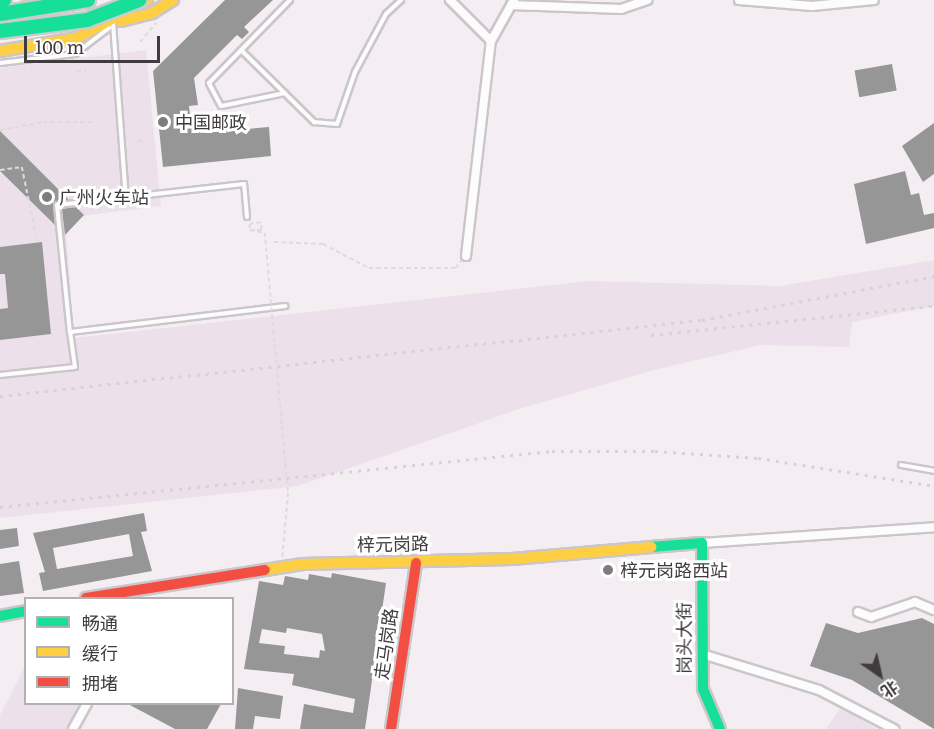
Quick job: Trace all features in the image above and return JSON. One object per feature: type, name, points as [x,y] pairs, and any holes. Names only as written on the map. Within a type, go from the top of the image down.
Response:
[{"type":"main road","points":[[1,0],[37,8],[123,0]]},
{"type":"main road","points":[[28,0],[53,0]]},
{"type":"main road","points":[[0,14],[88,0]]},
{"type":"main road","points":[[0,31],[87,20],[145,3],[173,0]]},
{"type":"main road","points":[[7,50],[84,35],[113,22],[145,3]]},
{"type":"main road","points":[[7,50],[48,21],[76,5]]},
{"type":"main road","points":[[0,24],[48,21]]},
{"type":"main road","points":[[0,43],[24,24]]},
{"type":"main road","name":"梓元岗路","points":[[91,597],[281,567],[416,563],[702,543]]},
{"type":"main road","name":"岗头大街","points":[[702,543],[702,654],[705,702],[720,729]]},
{"type":"main road","name":"走马岗路","points":[[392,729],[416,563]]},
{"type":"main road","points":[[0,615],[24,610]]},
{"type":"street","points":[[450,0],[490,40]]},
{"type":"street","points":[[466,256],[490,40],[512,3],[621,9],[647,0]]},
{"type":"street","points":[[739,0],[812,6],[874,0]]},
{"type":"street","points":[[702,543],[934,527]]},
{"type":"street","points":[[145,597],[151,586]]},
{"type":"street","points":[[858,612],[871,617],[915,602],[934,610]]},
{"type":"street","points":[[702,654],[819,690],[894,729]]},
{"type":"street","points":[[73,729],[86,705]]},
{"type":"lane","points":[[285,93],[221,106],[209,83],[290,0]]},
{"type":"lane","points":[[241,50],[314,122],[337,124],[355,72],[386,14],[401,0]]},
{"type":"lane","points":[[75,54],[84,35],[76,5]]},
{"type":"lane","points":[[0,63],[75,54],[99,40],[113,22]]},
{"type":"lane","points":[[113,22],[126,198]]},
{"type":"lane","points":[[0,375],[75,367],[57,205],[244,184],[247,217]]},
{"type":"lane","points":[[70,332],[285,306]]},
{"type":"lane","points":[[901,465],[934,471]]},
{"type":"path","points":[[140,42],[143,36]]},
{"type":"path","points":[[77,71],[87,70]]},
{"type":"path","points":[[0,130],[43,122],[91,122]]},
{"type":"path","points":[[137,141],[144,141]]},
{"type":"path","points":[[0,170],[22,167],[36,236]]},
{"type":"path","points":[[247,217],[250,230],[265,233],[288,492],[281,567]]},
{"type":"path","points":[[274,242],[323,244],[369,268],[455,268],[466,256]]},
{"type":"shaded area","points":[[146,50],[161,206],[65,218],[74,338],[589,281],[780,286],[934,260],[934,306],[852,322],[849,347],[761,345],[654,370],[519,409],[298,486],[0,518],[0,68]]},
{"type":"shaded area","points":[[24,668],[24,705],[79,705],[66,729],[0,729],[0,715]]},
{"type":"shaded area","points":[[841,707],[867,723],[877,729],[826,729]]},
{"type":"building","points":[[225,0],[273,0],[244,27],[249,32],[242,39],[237,35],[194,78],[198,105],[189,106],[191,125],[201,133],[269,127],[271,156],[163,167],[153,71]]},
{"type":"building","points":[[892,64],[897,91],[859,97],[855,71]]},
{"type":"building","points":[[934,123],[934,174],[923,182],[902,146]]},
{"type":"building","name":"广州火车站","points":[[0,131],[69,200],[54,203],[55,225],[0,171]]},
{"type":"building","points":[[905,171],[911,195],[919,193],[924,215],[934,213],[934,228],[866,244],[854,184]]},
{"type":"building","points":[[76,207],[84,215],[65,235],[62,209]]},
{"type":"building","name":"广州火车站","points":[[42,242],[51,334],[0,340],[0,309],[8,308],[5,274],[0,274],[0,247]]},
{"type":"building","points":[[144,513],[147,531],[141,532],[152,571],[43,591],[39,573],[45,572],[33,533]],"holes":[[[129,534],[133,556],[57,569],[53,548]]]},
{"type":"building","points":[[17,528],[19,546],[0,549],[0,530]]},
{"type":"building","points":[[19,561],[24,593],[0,596],[0,564]]},
{"type":"building","points":[[332,573],[386,583],[365,729],[300,729],[304,704],[353,713],[355,699],[292,685],[294,674],[244,669],[259,581],[283,585],[285,576],[308,580],[309,574],[331,578]],"holes":[[[287,628],[322,634],[325,651],[320,650],[319,658],[284,654],[285,646],[259,643],[262,629],[286,633]]]},
{"type":"building","points":[[922,618],[934,624],[934,729],[852,680],[810,666],[826,623],[858,633]]},
{"type":"building","points":[[238,688],[283,696],[280,719],[255,716],[253,729],[235,729]]},
{"type":"building","points":[[130,705],[220,705],[207,729],[175,729]]},
{"type":"railway","points":[[0,396],[702,320],[934,276]]},
{"type":"railway","points":[[651,335],[934,306]]},
{"type":"railway","points":[[0,507],[552,451],[655,451],[758,458],[934,486]]},
{"type":"traffic: fast","points":[[0,14],[88,0]]},
{"type":"traffic: fast","points":[[0,31],[87,20],[139,0]]},
{"type":"traffic: fast","points":[[651,547],[702,543],[703,689],[720,729]]},
{"type":"traffic: fast","points":[[0,616],[24,611]]},
{"type":"traffic: slow","points":[[28,0],[52,0]]},
{"type":"traffic: slow","points":[[0,51],[77,38],[147,0]]},
{"type":"traffic: slow","points":[[121,21],[152,13],[173,0]]},
{"type":"traffic: slow","points":[[265,570],[303,564],[512,559],[651,547]]},
{"type":"traffic: jam","points":[[391,729],[416,563]]},
{"type":"traffic: jam","points":[[92,597],[265,570]]},
{"type":"place","name":"中国邮政","points":[[163,122]]},
{"type":"place","name":"广州火车站","points":[[47,197]]},
{"type":"place","name":"梓元岗路西站","points":[[608,570]]}]
